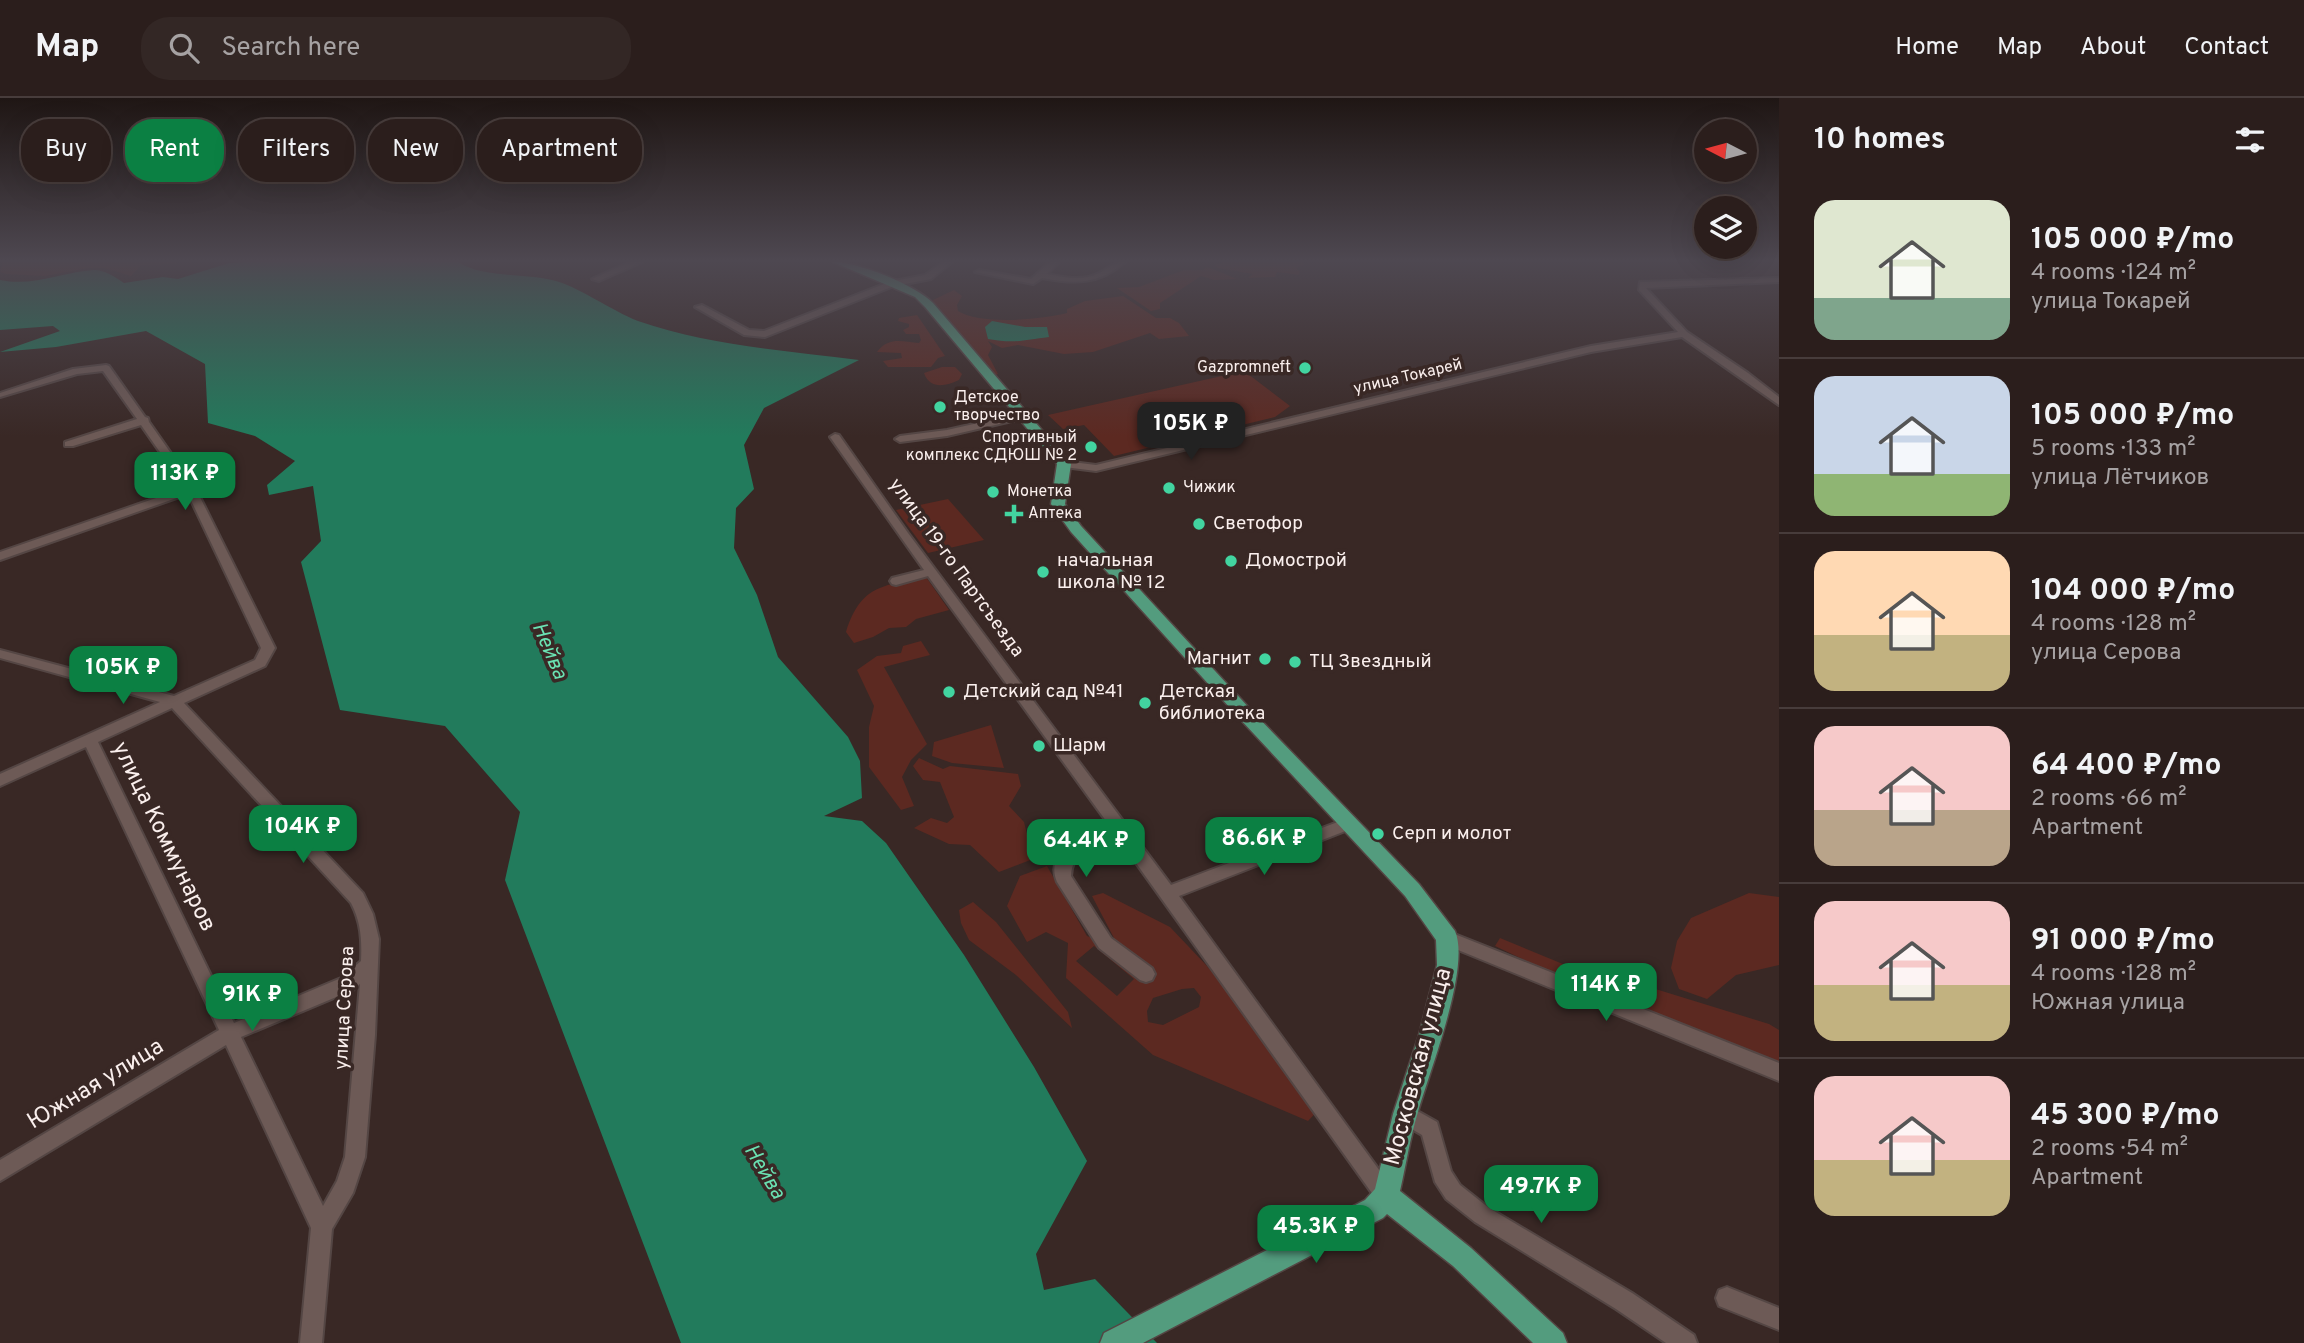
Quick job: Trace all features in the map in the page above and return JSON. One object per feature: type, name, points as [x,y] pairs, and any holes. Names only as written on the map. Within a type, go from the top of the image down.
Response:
[{"type":"main road","points":[[941,320],[1064,464],[1058,504],[1076,530],[1412,890],[1447,938]]},
{"type":"main road","name":"Московская улица","points":[[1386,1196],[1405,1114],[1448,965],[1447,938]]},
{"type":"main road","points":[[1114,1343],[1374,1209],[1386,1196],[1462,1257],[1553,1343]]},
{"type":"street","points":[[723,320],[747,333],[765,334],[800,320]]},
{"type":"street","points":[[1671,320],[1684,334],[1745,375],[1779,402]]},
{"type":"street","name":"улица Токарей","points":[[1064,464],[1096,468],[1591,349],[1684,334]]},
{"type":"street","points":[[0,780],[260,663],[268,648],[191,489],[106,368],[96,367],[2,395]]},
{"type":"street","points":[[900,439],[947,433],[1023,416]]},
{"type":"street","points":[[69,444],[145,420]]},
{"type":"street","name":"улица 19-го Партсъезда","points":[[835,437],[1386,1196]]},
{"type":"street","points":[[0,556],[191,489]]},
{"type":"street","points":[[896,581],[931,572]]},
{"type":"street","points":[[0,654],[174,701]]},
{"type":"street","name":"улица Серова","points":[[174,701],[357,898],[370,933],[368,1020],[355,1157],[346,1186],[322,1227]]},
{"type":"street","name":"улица Коммунаров","points":[[90,741],[322,1227]]},
{"type":"street","points":[[1166,894],[1348,824]]},
{"type":"street","points":[[1118,828],[1076,846],[1066,856],[1062,865],[1063,877],[1105,943],[1146,974]]},
{"type":"street","points":[[1447,938],[1779,1072]]},
{"type":"street","name":"Южная улица","points":[[0,1171],[230,1033],[347,984],[368,967]]},
{"type":"street","points":[[1405,1114],[1430,1129],[1441,1175],[1453,1192],[1482,1215],[1686,1343]]},
{"type":"street","points":[[311,1343],[322,1227]]},
{"type":"street","points":[[1727,1298],[1779,1320]]},
{"type":"shaded area","points":[[920,320],[945,356],[938,358],[931,367],[888,367],[883,361],[902,358],[901,353],[877,352],[882,347],[891,342],[919,343],[921,340],[919,334],[906,334],[903,330],[909,327],[909,324],[898,321]]},
{"type":"shaded area","points":[[947,320],[1174,320],[1189,336],[1159,339],[1150,333],[1093,352],[1064,354],[1018,345],[1002,348],[988,341],[992,347],[988,355],[998,374],[993,376]]},
{"type":"shaded area","points":[[942,367],[955,367],[962,374],[959,380],[944,385],[930,382],[924,373]]},
{"type":"shaded area","points":[[1244,371],[1290,406],[1275,417],[1114,456],[1084,425],[1063,429],[1048,415]]},
{"type":"shaded area","points":[[948,499],[984,540],[928,553],[896,510]]},
{"type":"shaded area","points":[[926,577],[949,610],[916,619],[906,627],[889,628],[854,643],[846,632],[866,596],[885,586]]},
{"type":"shaded area","points":[[921,641],[930,655],[884,667],[927,744],[911,760],[902,777],[914,806],[901,810],[869,767],[869,727],[874,706],[857,670],[877,656],[901,653],[903,646]]},
{"type":"shaded area","points":[[991,725],[1004,768],[952,763],[932,756],[934,742]]},
{"type":"shaded area","points":[[919,758],[943,769],[950,766],[1018,774],[1021,786],[1009,806],[1024,822],[1033,859],[999,872],[970,845],[949,844],[914,828],[931,818],[947,823],[954,817],[940,782],[923,780],[913,766]]},
{"type":"shaded area","points":[[1047,866],[1087,936],[1105,943],[1114,938],[1092,896],[1103,893],[1170,927],[1207,966],[1323,1105],[1308,1121],[1153,1055],[1066,978],[1068,943],[1046,932],[1027,942],[1007,906],[1020,876]],"holes":[[[1094,946],[1134,979],[1117,996],[1076,961]],[[1194,988],[1201,997],[1199,1007],[1163,1025],[1148,1022],[1147,1011],[1153,998]]]},
{"type":"shaded area","points":[[1749,893],[1779,897],[1779,965],[1736,975],[1707,999],[1679,989],[1671,968],[1677,941],[1691,918]]},
{"type":"shaded area","points":[[973,902],[996,922],[1068,1012],[1072,1028],[1016,975],[969,940],[961,923],[959,910]]},
{"type":"shaded area","points":[[1500,938],[1575,969],[1599,987],[1636,983],[1769,1024],[1779,1030],[1779,1064],[1586,989],[1495,946]]},
{"type":"water","name":"Нейва","points":[[0,320],[636,320],[692,336],[747,346],[859,360],[764,408],[744,445],[754,489],[736,508],[734,548],[757,595],[778,657],[848,737],[860,761],[862,798],[824,816],[862,821],[886,843],[964,955],[1034,1067],[1087,1161],[1036,1254],[1044,1290],[1095,1279],[1157,1343],[681,1343],[505,880],[520,812],[445,726],[340,710],[301,562],[321,541],[313,486],[269,495],[267,485],[295,461],[255,436],[208,423],[205,364],[146,331],[56,347],[0,352],[60,331],[53,326],[0,330]]},
{"type":"water","points":[[992,321],[1025,327],[1047,327],[1049,337],[1012,341],[988,339],[985,327]]},
{"type":"place","name":"Gazpromneft","points":[[1305,368]]},
{"type":"place","name":"Детское творчество","points":[[940,407]]},
{"type":"place","name":"Спортивный комплекс СДЮШ № 2","points":[[1091,447]]},
{"type":"place","name":"Чижик","points":[[1169,488]]},
{"type":"place","name":"Монетка","points":[[993,492]]},
{"type":"place","name":"Аптека","points":[[1014,514]]},
{"type":"place","name":"Светофор","points":[[1199,524]]},
{"type":"place","name":"Домострой","points":[[1231,561]]},
{"type":"place","name":"начальная школа № 12","points":[[1043,572]]},
{"type":"place","name":"Магнит","points":[[1265,659]]},
{"type":"place","name":"ТЦ Звездный","points":[[1295,662]]},
{"type":"place","name":"Детский сад №41","points":[[949,692]]},
{"type":"place","name":"Детская библиотека","points":[[1145,703]]},
{"type":"place","name":"Шарм","points":[[1039,746]]},
{"type":"place","name":"Серп и молот","points":[[1378,834]]}]
